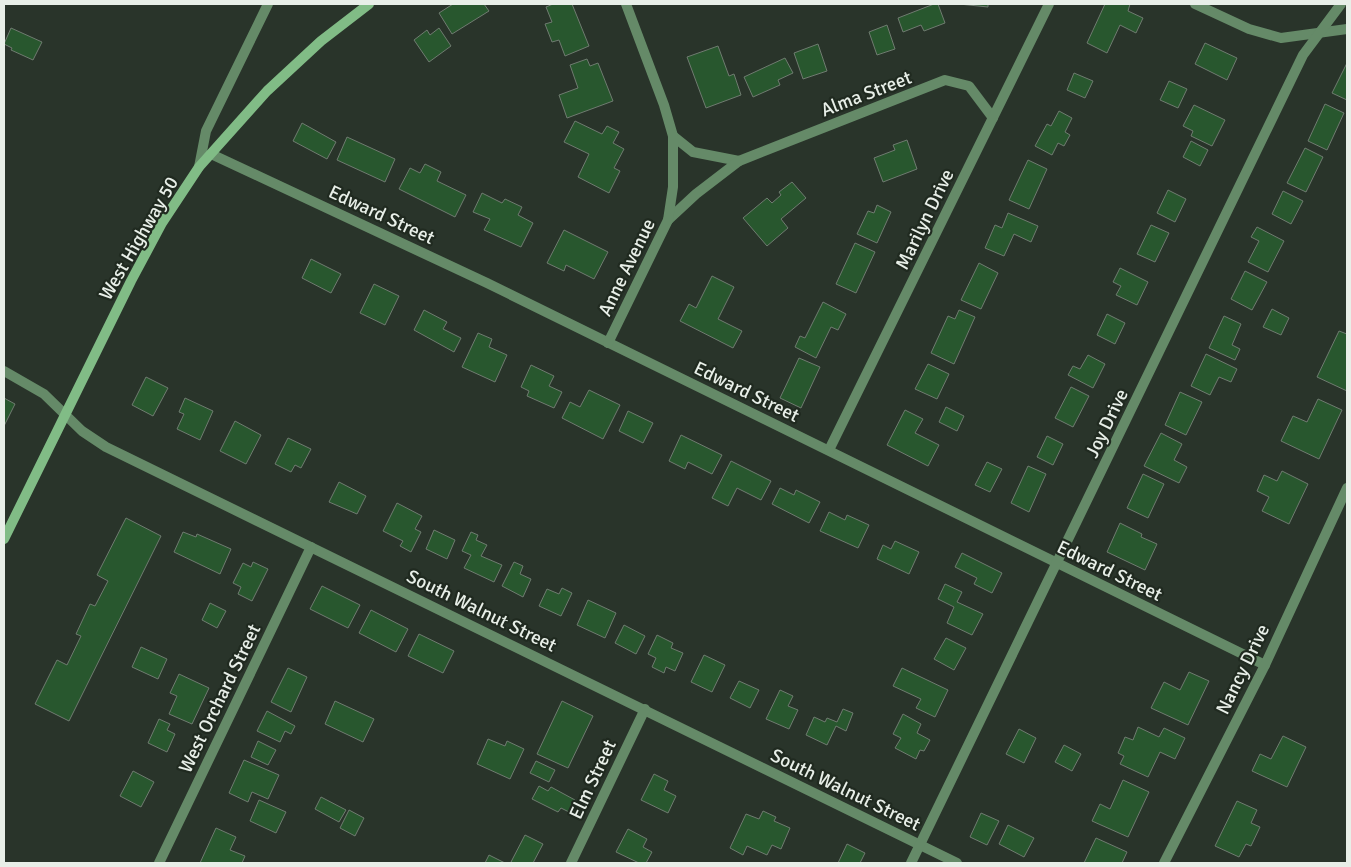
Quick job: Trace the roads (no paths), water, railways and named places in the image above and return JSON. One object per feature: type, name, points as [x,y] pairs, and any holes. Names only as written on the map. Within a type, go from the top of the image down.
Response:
[{"type":"main road","name":"West Highway 50","points":[[4,539],[64,415],[162,223],[199,167],[268,91],[321,41],[368,4]]},
{"type":"street","points":[[199,167],[206,131],[268,4]]},
{"type":"street","name":"Anne Avenue","points":[[608,342],[668,220],[673,187],[672,136],[664,104],[626,4]]},
{"type":"street","name":"Marilyn Drive","points":[[829,450],[1050,4]]},
{"type":"street","points":[[1195,4],[1249,28],[1282,38],[1347,29]]},
{"type":"street","name":"Joy Drive","points":[[911,863],[1058,564],[1303,55],[1341,4]]},
{"type":"street","name":"Alma Street","points":[[668,220],[696,194],[739,161],[945,80],[969,86],[993,118]]},
{"type":"street","points":[[672,136],[693,152],[739,161]]},
{"type":"street","name":"Edward Street","points":[[211,154],[608,342],[1265,664]]},
{"type":"street","name":"South Walnut Street","points":[[4,371],[44,394],[82,431],[106,447],[957,863]]},
{"type":"street","name":"Nancy Drive","points":[[1164,863],[1265,664],[1347,488]]},
{"type":"street","name":"West Orchard Street","points":[[159,863],[311,547]]},
{"type":"street","name":"Elm Street","points":[[571,863],[645,709]]}]
